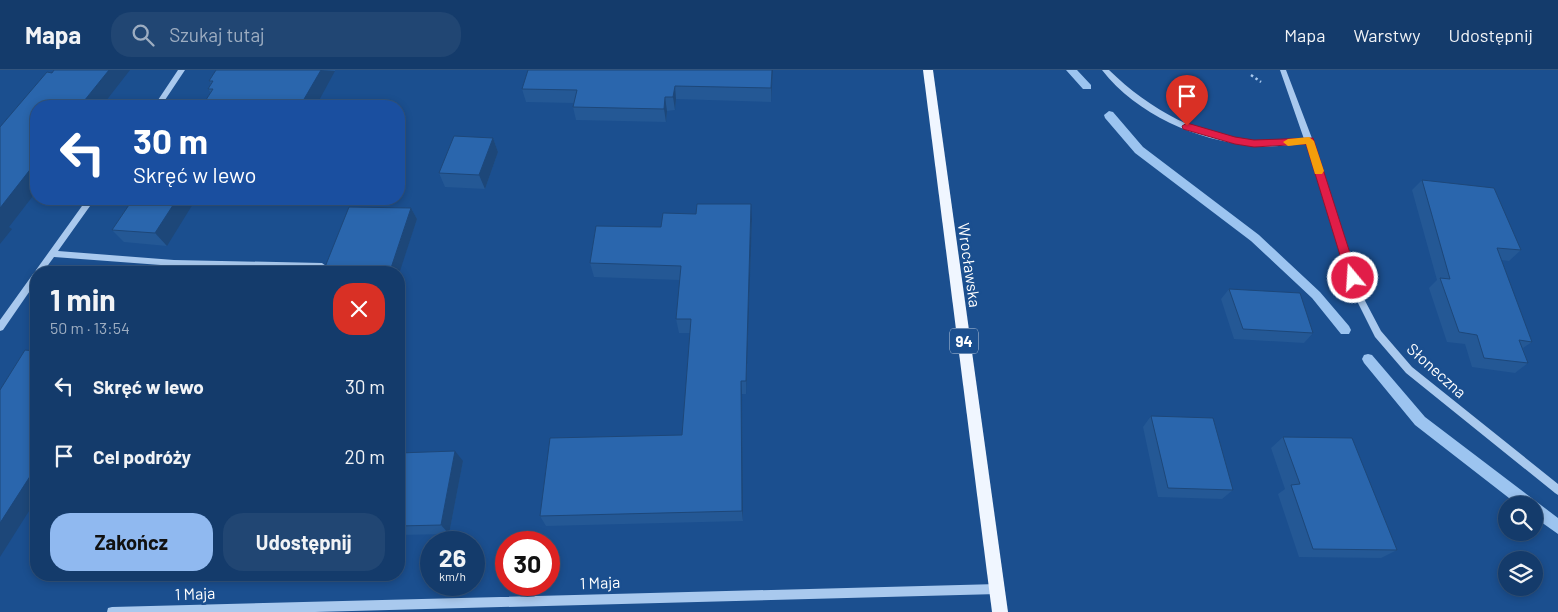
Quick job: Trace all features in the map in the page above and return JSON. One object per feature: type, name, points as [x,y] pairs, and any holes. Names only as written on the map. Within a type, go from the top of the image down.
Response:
[{"type":"main road","name":"Wrocławska","points":[[928,70],[1000,612]]},
{"type":"street","points":[[160,100],[182,70]]},
{"type":"street","points":[[1104,70],[1145,107],[1173,122],[1235,141],[1254,143],[1309,141]]},
{"type":"street","name":"Słoneczna","points":[[1283,70],[1309,141],[1358,295],[1378,334],[1409,370],[1558,490]]},
{"type":"street","points":[[43,266],[87,205]]},
{"type":"street","points":[[52,254],[174,263],[322,266]]},
{"type":"street","points":[[0,327],[30,284]]},
{"type":"street","name":"1 Maja","points":[[112,612],[998,589]]},
{"type":"building","points":[[54,70],[109,70],[85,100],[30,100],[30,170],[0,208],[0,127],[47,72],[52,73]]},
{"type":"building","points":[[216,70],[321,70],[304,100],[206,100],[213,89],[208,89],[213,81],[209,81]]},
{"type":"building","points":[[528,70],[772,70],[771,88],[675,86],[673,97],[665,97],[664,109],[573,107],[577,90],[522,89]]},
{"type":"building","points":[[454,136],[493,138],[479,175],[439,173]]},
{"type":"building","points":[[1422,180],[1494,188],[1521,250],[1497,248],[1532,342],[1519,340],[1528,363],[1484,358],[1477,335],[1459,332],[1440,278],[1450,279]]},
{"type":"building","points":[[697,204],[751,204],[746,381],[741,381],[742,511],[540,516],[550,438],[682,435],[691,319],[676,319],[681,266],[590,263],[596,226],[661,227],[663,213],[696,214]]},
{"type":"building","points":[[129,205],[173,205],[155,233],[112,230]]},
{"type":"building","points":[[349,207],[411,208],[392,266],[325,266]]},
{"type":"building","points":[[1229,289],[1300,293],[1313,333],[1243,329]]},
{"type":"building","points":[[25,350],[30,350],[30,476],[0,523],[0,390]]},
{"type":"building","points":[[1151,416],[1213,418],[1233,490],[1168,488]]},
{"type":"building","points":[[1283,437],[1352,438],[1397,550],[1313,549],[1291,485],[1300,484]]},
{"type":"building","points":[[455,451],[441,525],[405,526],[405,453]]},
{"type":"waterway","points":[[1071,70],[1087,87]]},
{"type":"waterway","points":[[1109,115],[1139,150],[1255,238],[1316,295],[1345,330]]},
{"type":"waterway","points":[[1368,359],[1420,421],[1517,496]]},
{"type":"waterway","points":[[1543,516],[1558,527]]},
{"type":"slow traffic","points":[[1288,142],[1309,141],[1319,171]]},
{"type":"route","points":[[1187,126],[1235,141],[1271,143],[1309,141],[1353,278]]}]
